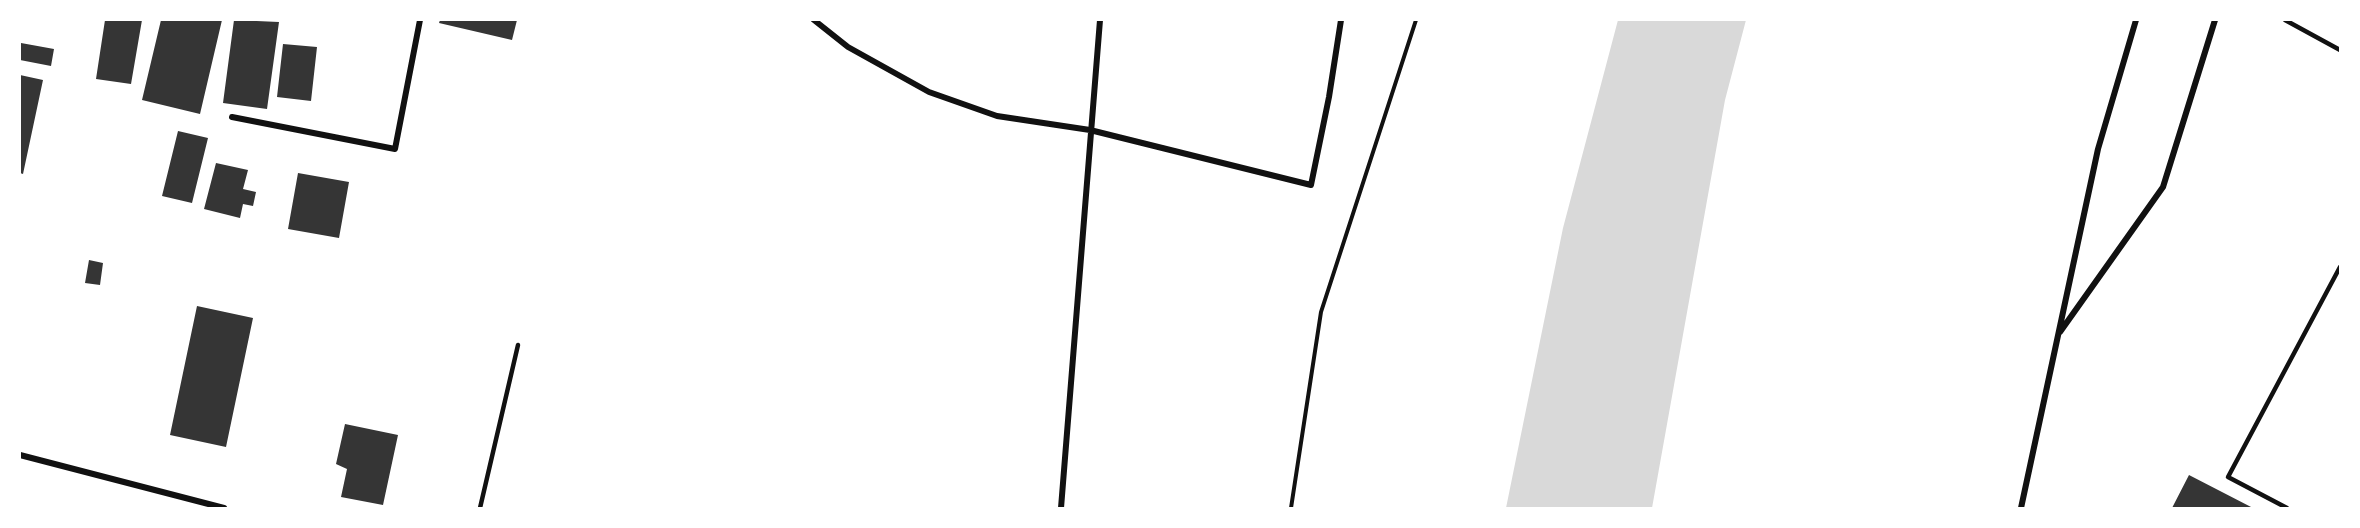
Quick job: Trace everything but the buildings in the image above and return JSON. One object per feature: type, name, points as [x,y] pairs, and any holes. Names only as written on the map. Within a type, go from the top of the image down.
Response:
[{"type":"street","points":[[232,117],[396,149],[420,20]]},
{"type":"street","points":[[814,20],[848,47],[929,92],[997,116],[1090,130],[1311,185],[1329,97],[1341,21],[1332,20]]},
{"type":"street","points":[[1061,508],[1100,20]]},
{"type":"street","points":[[2021,508],[2098,149],[2136,20]]},
{"type":"street","points":[[2058,334],[2163,188],[2214,20]]},
{"type":"street","points":[[20,455],[225,508]]},
{"type":"lane","points":[[2284,20],[2340,50]]},
{"type":"lane","points":[[2287,508],[2228,477],[2340,267]]},
{"type":"lane","points":[[480,508],[518,345]]},
{"type":"path","points":[[1291,508],[1321,312],[1416,20]]},
{"type":"shaded area","points":[[1618,20],[1746,20],[1725,100],[1652,508],[1506,508],[1563,228]]}]
